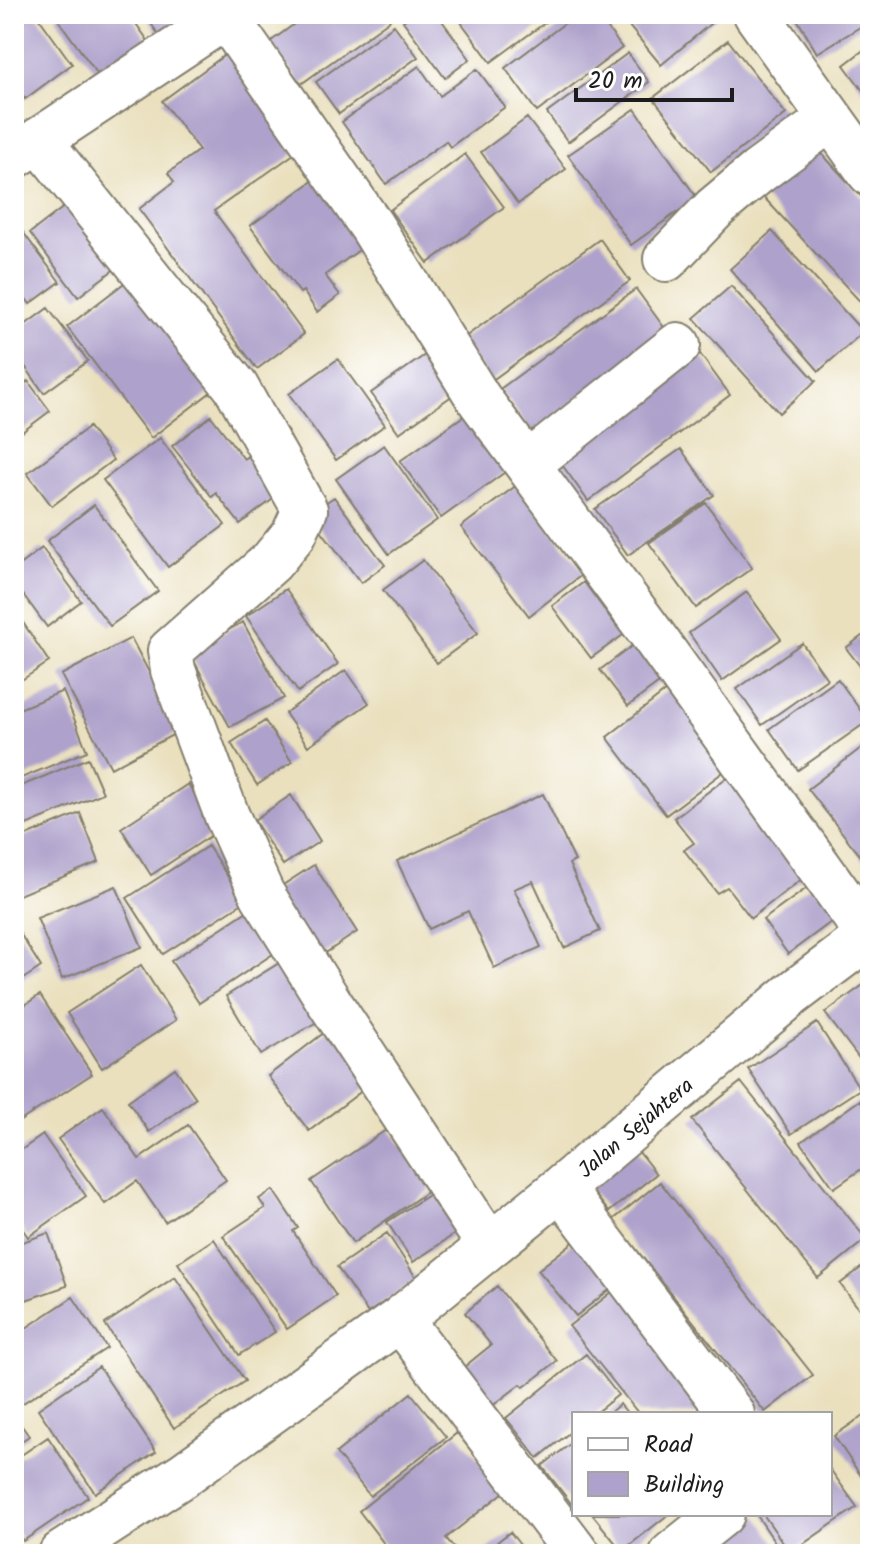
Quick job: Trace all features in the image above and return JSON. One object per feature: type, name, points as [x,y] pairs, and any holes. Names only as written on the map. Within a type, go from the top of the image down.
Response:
[{"type":"street","points":[[756,14],[870,173]]},
{"type":"street","points":[[489,1245],[262,894],[227,816],[173,670],[170,651],[271,562],[294,534],[305,510],[236,387],[27,149],[228,15],[372,227],[479,399],[870,935]]},
{"type":"street","points":[[666,259],[715,208],[830,119]]},
{"type":"street","points":[[528,464],[678,345]]},
{"type":"street","name":"Jalan Sejahtera","points":[[61,1554],[183,1475],[400,1319],[792,994],[870,935]]},
{"type":"street","points":[[561,1188],[730,1412]]},
{"type":"street","points":[[400,1319],[578,1554]]},
{"type":"street","points":[[672,1554],[720,1516]]},
{"type":"building","points":[[36,14],[72,64],[25,99],[14,84],[14,27]]},
{"type":"building","points":[[61,14],[129,14],[154,49],[105,84],[56,17]]},
{"type":"building","points":[[144,14],[197,14],[162,39]]},
{"type":"building","points":[[308,14],[386,14],[390,20],[301,84],[270,42]]},
{"type":"building","points":[[412,14],[437,14],[470,59],[445,78],[403,21]]},
{"type":"building","points":[[455,14],[557,14],[491,62]]},
{"type":"building","points":[[577,14],[597,14],[622,48],[537,112],[505,68]]},
{"type":"building","points":[[619,14],[722,14],[661,65]]},
{"type":"building","points":[[794,14],[866,14],[870,21],[817,53]]},
{"type":"building","points":[[394,25],[418,57],[339,114],[316,82]]},
{"type":"building","points":[[728,40],[786,114],[711,172],[653,98]]},
{"type":"building","points":[[870,45],[870,100],[844,65]]},
{"type":"building","points":[[233,49],[305,146],[214,211],[304,334],[257,369],[139,209],[174,182],[168,173],[199,150],[162,101]]},
{"type":"building","points":[[628,53],[649,82],[568,142],[547,113]]},
{"type":"building","points":[[419,66],[440,96],[477,69],[505,107],[450,147],[446,141],[386,184],[342,122]]},
{"type":"building","points":[[635,109],[697,198],[631,245],[568,155]]},
{"type":"building","points":[[527,118],[566,169],[518,204],[481,152]]},
{"type":"building","points":[[812,143],[870,206],[870,305],[866,308],[759,192]]},
{"type":"building","points":[[465,154],[504,207],[428,263],[390,210]]},
{"type":"building","points":[[317,178],[366,245],[325,275],[340,295],[317,312],[250,226]]},
{"type":"building","points":[[77,197],[126,260],[78,297],[30,233]]},
{"type":"building","points":[[14,220],[60,282],[30,304],[14,283]]},
{"type":"building","points":[[772,231],[863,332],[819,371],[730,269]]},
{"type":"building","points":[[600,239],[630,281],[491,381],[461,340]]},
{"type":"building","points":[[136,274],[220,385],[151,438],[67,327]]},
{"type":"building","points":[[731,286],[816,381],[779,413],[694,318]]},
{"type":"building","points":[[636,289],[668,333],[532,432],[500,389]]},
{"type":"building","points":[[48,308],[88,361],[44,393],[14,351],[14,333]]},
{"type":"building","points":[[692,343],[730,395],[588,501],[550,448]]},
{"type":"building","points":[[435,348],[463,388],[399,433],[371,393]]},
{"type":"building","points":[[338,359],[385,425],[336,460],[289,394]]},
{"type":"building","points":[[28,381],[50,411],[14,438],[14,391]]},
{"type":"building","points":[[475,408],[515,465],[441,518],[400,461]]},
{"type":"building","points":[[211,416],[244,459],[254,450],[285,490],[240,524],[216,493],[212,497],[172,446]]},
{"type":"building","points":[[89,427],[113,460],[52,506],[27,473]]},
{"type":"building","points":[[160,438],[225,525],[168,567],[103,480]]},
{"type":"building","points":[[384,445],[437,520],[389,554],[336,479]]},
{"type":"building","points":[[681,449],[714,495],[628,555],[595,509]]},
{"type":"building","points":[[517,485],[584,573],[529,616],[461,527]]},
{"type":"building","points":[[334,497],[385,565],[361,583],[309,514]]},
{"type":"building","points":[[706,503],[752,568],[696,608],[649,543]]},
{"type":"building","points":[[94,505],[158,591],[110,626],[47,541]]},
{"type":"building","points":[[42,548],[81,601],[47,627],[14,582],[14,569]]},
{"type":"building","points":[[423,560],[478,633],[437,663],[383,590]]},
{"type":"building","points":[[584,582],[623,635],[591,658],[552,606]]},
{"type":"building","points":[[286,589],[338,664],[298,692],[246,616]]},
{"type":"building","points":[[747,592],[781,639],[722,681],[689,633]]},
{"type":"building","points":[[14,609],[49,662],[14,685]]},
{"type":"building","points":[[243,622],[284,698],[230,727],[189,652]]},
{"type":"building","points":[[870,630],[870,679],[846,648]]},
{"type":"building","points":[[644,637],[671,674],[628,706],[600,670]]},
{"type":"building","points":[[131,638],[180,731],[111,768],[61,675]]},
{"type":"building","points":[[802,643],[827,679],[762,725],[737,689]]},
{"type":"building","points":[[346,670],[369,703],[308,746],[285,713]]},
{"type":"building","points":[[838,679],[868,721],[798,770],[769,729]]},
{"type":"building","points":[[675,684],[735,763],[666,815],[607,737]]},
{"type":"building","points":[[63,691],[87,751],[14,781],[14,711]]},
{"type":"building","points":[[265,721],[292,762],[257,785],[231,743]]},
{"type":"building","points":[[870,741],[870,860],[866,863],[808,789]]},
{"type":"building","points":[[88,758],[103,793],[19,828],[14,814],[14,789]]},
{"type":"building","points":[[730,775],[807,875],[751,918],[727,887],[717,893],[684,850],[694,843],[674,818]]},
{"type":"building","points":[[188,784],[218,831],[151,875],[121,828]]},
{"type":"building","points":[[543,794],[575,861],[569,864],[600,931],[564,948],[533,881],[514,889],[541,947],[494,968],[468,911],[429,929],[397,861]]},
{"type":"building","points":[[291,795],[320,841],[283,865],[254,820]]},
{"type":"building","points":[[80,813],[99,862],[14,897],[14,841]]},
{"type":"building","points":[[208,846],[244,902],[163,954],[127,898]]},
{"type":"building","points":[[314,865],[357,932],[312,962],[269,894]]},
{"type":"building","points":[[818,880],[843,913],[788,954],[763,920]]},
{"type":"building","points":[[116,886],[142,947],[62,979],[37,918]]},
{"type":"building","points":[[255,906],[282,948],[199,1003],[171,961]]},
{"type":"building","points":[[14,924],[41,967],[14,985]]},
{"type":"building","points":[[284,960],[320,1020],[261,1055],[226,996]]},
{"type":"building","points":[[141,965],[176,1020],[102,1068],[67,1013]]},
{"type":"building","points":[[870,980],[870,1073],[825,1013]]},
{"type":"building","points":[[40,995],[92,1074],[14,1125],[14,1012]]},
{"type":"building","points":[[817,1023],[860,1089],[791,1134],[748,1069]]},
{"type":"building","points":[[334,1025],[376,1080],[309,1131],[268,1076]]},
{"type":"building","points":[[175,1068],[196,1098],[149,1132],[128,1101]]},
{"type":"building","points":[[741,1082],[866,1239],[818,1278],[692,1120]]},
{"type":"building","points":[[860,1100],[870,1114],[870,1163],[834,1188],[801,1142]]},
{"type":"building","points":[[103,1107],[139,1159],[188,1125],[226,1180],[165,1222],[137,1181],[105,1204],[58,1139]]},
{"type":"building","points":[[389,1128],[431,1189],[353,1243],[311,1181]]},
{"type":"building","points":[[43,1135],[86,1196],[28,1237],[14,1217],[14,1155]]},
{"type":"building","points":[[628,1138],[656,1174],[609,1212],[580,1175]]},
{"type":"building","points":[[660,1182],[813,1375],[765,1412],[613,1220]]},
{"type":"building","points":[[439,1188],[465,1227],[413,1262],[387,1222]]},
{"type":"building","points":[[273,1190],[298,1228],[293,1231],[336,1296],[287,1329],[223,1236],[265,1208],[259,1199]]},
{"type":"building","points":[[48,1233],[67,1286],[14,1304],[14,1245]]},
{"type":"building","points":[[387,1233],[417,1279],[368,1313],[337,1267]]},
{"type":"building","points":[[581,1236],[618,1283],[576,1316],[538,1270]]},
{"type":"building","points":[[214,1239],[275,1332],[239,1355],[178,1263]]},
{"type":"building","points":[[870,1261],[870,1323],[840,1284]]},
{"type":"building","points":[[175,1277],[245,1381],[174,1428],[105,1324]]},
{"type":"building","points":[[622,1284],[723,1412],[637,1412],[569,1326]]},
{"type":"building","points":[[497,1286],[557,1361],[487,1410],[458,1372],[491,1345],[465,1313]]},
{"type":"building","points":[[73,1297],[107,1348],[20,1405],[14,1396],[14,1336]]},
{"type":"building","points":[[586,1354],[618,1395],[597,1412],[572,1412],[572,1431],[538,1458],[506,1418]]},
{"type":"building","points":[[99,1367],[156,1452],[95,1493],[38,1409]]},
{"type":"building","points":[[411,1393],[446,1437],[370,1496],[336,1453]]},
{"type":"building","points":[[620,1404],[626,1412],[610,1412]]},
{"type":"building","points":[[870,1411],[870,1489],[834,1436]]},
{"type":"building","points":[[14,1415],[29,1436],[14,1446]]},
{"type":"building","points":[[457,1433],[504,1492],[446,1538],[459,1554],[392,1554],[359,1511]]},
{"type":"building","points":[[48,1437],[88,1497],[23,1541],[14,1527],[14,1460]]},
{"type":"building","points":[[572,1443],[572,1504],[542,1466]]},
{"type":"building","points":[[832,1472],[857,1507],[790,1553],[764,1516],[832,1516]]},
{"type":"building","points":[[594,1516],[666,1516],[622,1551]]},
{"type":"building","points":[[744,1516],[757,1516],[783,1554],[683,1554]]},
{"type":"building","points":[[510,1532],[527,1554],[482,1554]]}]
